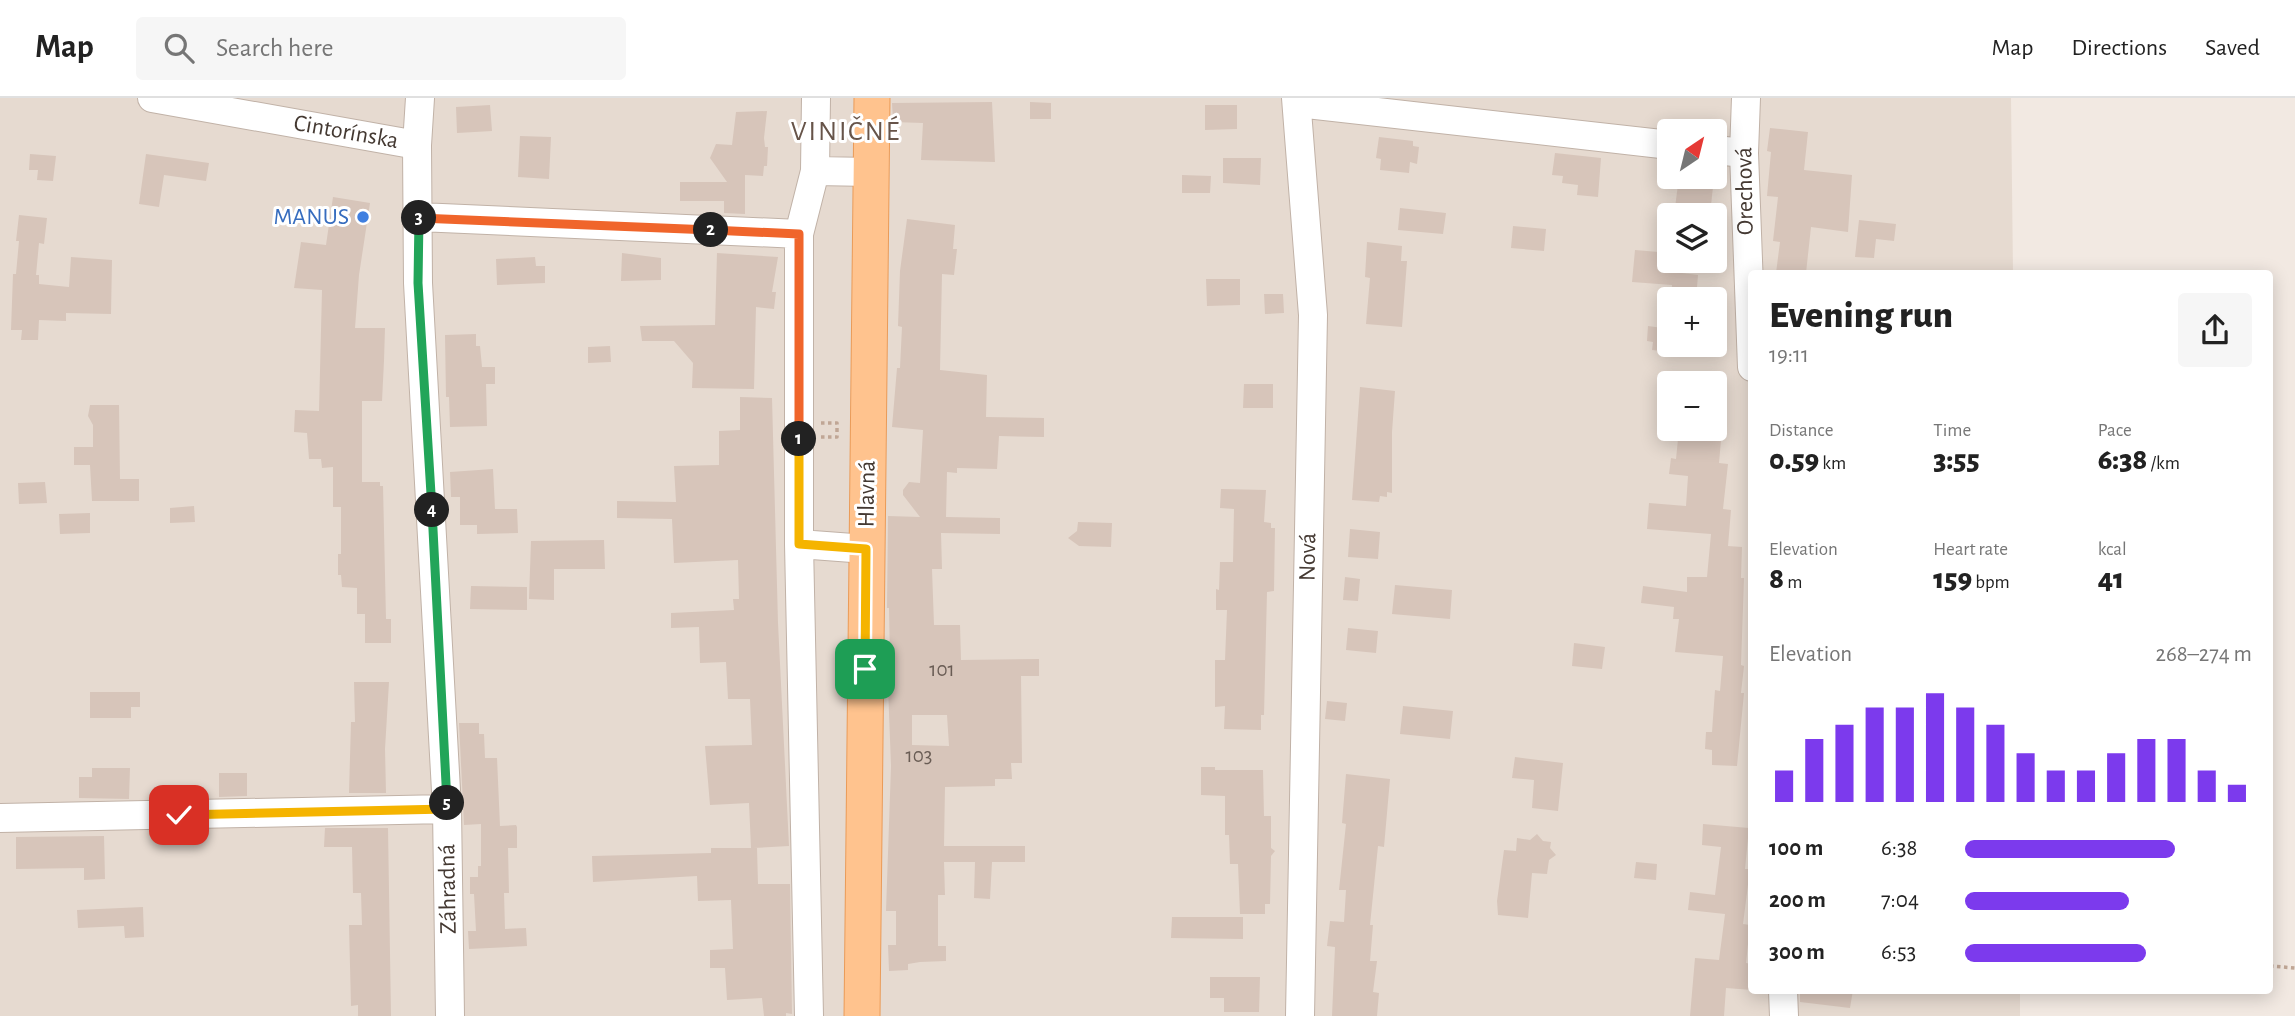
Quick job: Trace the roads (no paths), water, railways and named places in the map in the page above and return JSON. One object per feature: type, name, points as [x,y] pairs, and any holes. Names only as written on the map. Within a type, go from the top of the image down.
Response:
[{"type":"main road","name":"Hlavná","points":[[862,1016],[872,98]]},
{"type":"street","name":"Cintorínska","points":[[152,98],[417,145]]},
{"type":"street","name":"Záhradná","points":[[420,98],[417,145],[418,283],[447,809],[450,1016]]},
{"type":"street","points":[[809,1016],[799,544],[799,234],[815,171],[816,98]]},
{"type":"street","name":"Orechová","points":[[1746,98],[1744,153],[1748,270]]},
{"type":"street","points":[[1297,101],[1657,143]]},
{"type":"street","name":"Nová","points":[[1297,101],[1313,316],[1300,1016]]},
{"type":"street","points":[[1727,151],[1744,153]]},
{"type":"street","points":[[815,171],[871,172]]},
{"type":"street","points":[[419,217],[799,234]]},
{"type":"street","points":[[799,544],[866,549]]},
{"type":"street","points":[[0,818],[447,809]]},
{"type":"street","points":[[1783,994],[1784,1016]]},
{"type":"place","name":"MANUS","points":[[363,217]]},
{"type":"district","name":"VINIČNÉ","points":[[846,132]]}]
